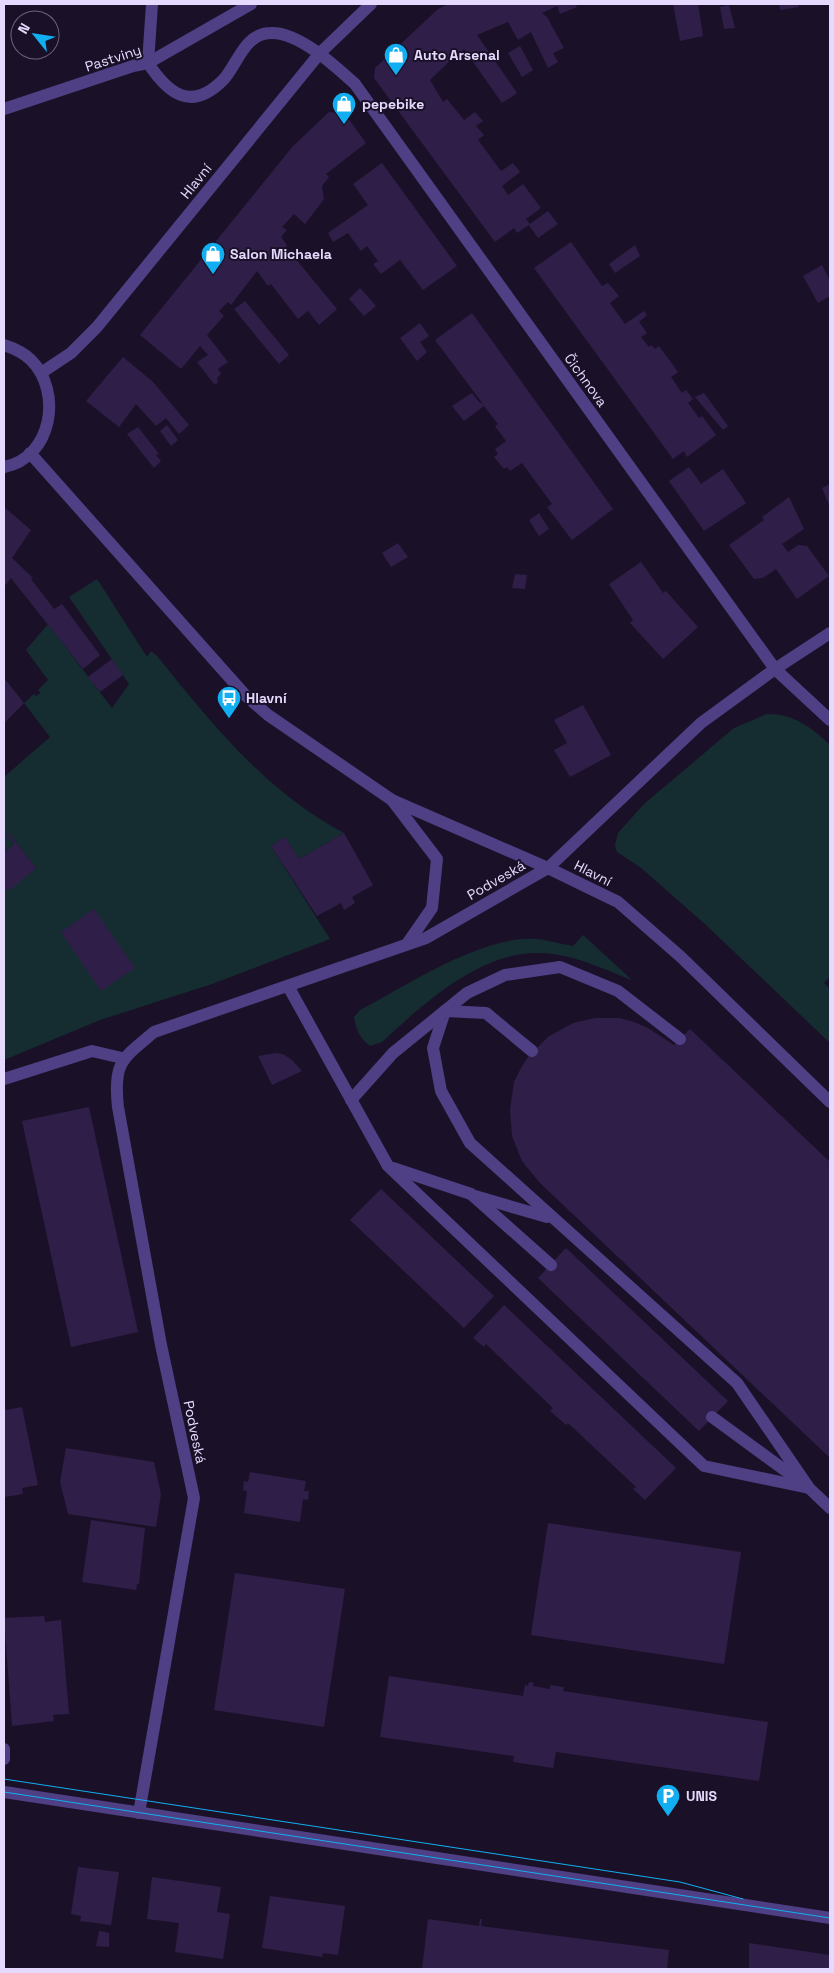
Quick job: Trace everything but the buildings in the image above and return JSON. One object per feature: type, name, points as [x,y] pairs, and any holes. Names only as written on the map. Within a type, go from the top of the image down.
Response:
[{"type":"street","points":[[148,63],[152,4]]},
{"type":"street","name":"Pastviny","points":[[4,110],[133,66],[148,63],[251,4]]},
{"type":"street","name":"Hlavní","points":[[41,373],[71,353],[97,327],[320,53],[371,4]]},
{"type":"street","name":"Čichnova","points":[[148,63],[168,89],[188,98],[205,93],[224,78],[241,52],[256,36],[271,32],[294,39],[320,53],[355,84],[775,669],[830,720]]},
{"type":"street","points":[[4,345],[30,359],[41,373],[48,393],[49,417],[44,438],[30,453],[12,466],[4,468]]},
{"type":"street","name":"Hlavní","points":[[30,453],[246,696],[268,715],[392,800],[548,868],[618,902],[680,957],[830,1102]]},
{"type":"street","name":"Podveská","points":[[140,1813],[194,1498],[161,1345],[118,1107],[115,1081],[122,1058],[154,1032],[426,938],[548,868],[701,724],[775,669],[830,634]]},
{"type":"street","points":[[392,800],[438,859],[432,908],[407,944]]},
{"type":"street","points":[[352,1100],[393,1053],[467,992],[505,975],[560,967],[618,991],[680,1039]]},
{"type":"street","points":[[288,986],[388,1166],[704,1466],[809,1488]]},
{"type":"street","points":[[445,1011],[486,1013],[532,1051]]},
{"type":"street","points":[[445,1011],[433,1048],[441,1091],[470,1143],[552,1219],[737,1383],[809,1488]]},
{"type":"street","points":[[4,1079],[92,1051],[122,1058]]},
{"type":"street","points":[[388,1166],[552,1219]]},
{"type":"street","points":[[471,1194],[551,1265]]},
{"type":"street","points":[[712,1417],[809,1488],[830,1508]]},
{"type":"street","points":[[4,1749],[4,1759]]},
{"type":"street","points":[[4,1792],[830,1918]]},
{"type":"green space","points":[[97,579],[147,657],[151,651],[157,656],[220,731],[265,776],[289,797],[344,833],[299,859],[285,837],[271,846],[330,939],[212,984],[100,1020],[4,1060],[4,885],[9,890],[36,868],[9,833],[7,835],[14,844],[4,853],[4,777],[50,737],[24,703],[34,694],[36,696],[41,693],[38,690],[48,680],[26,650],[48,624],[112,708],[129,684],[69,597]]},
{"type":"green space","points":[[767,714],[794,719],[809,727],[830,745],[830,977],[824,983],[830,989],[830,1043],[705,924],[640,867],[617,852],[615,845],[618,833],[644,804],[734,728]]},
{"type":"green space","points":[[583,935],[632,980],[565,956],[541,953],[519,954],[497,960],[455,982],[435,996],[382,1042],[370,1046],[357,1030],[354,1017],[360,1010],[423,975],[469,953],[515,940],[536,939],[573,946]]},
{"type":"tram line","points":[[4,1779],[680,1882],[743,1899]]},
{"type":"tram line","points":[[4,1792],[830,1918]]},
{"type":"place","name":"Auto Arsenal","points":[[396,76]]},
{"type":"place","name":"pepebike","points":[[344,125]]},
{"type":"place","name":"Salon Michaela","points":[[213,275]]},
{"type":"place","name":"Hlavní","points":[[229,719]]},
{"type":"place","name":"UNIS","points":[[668,1817]]}]
